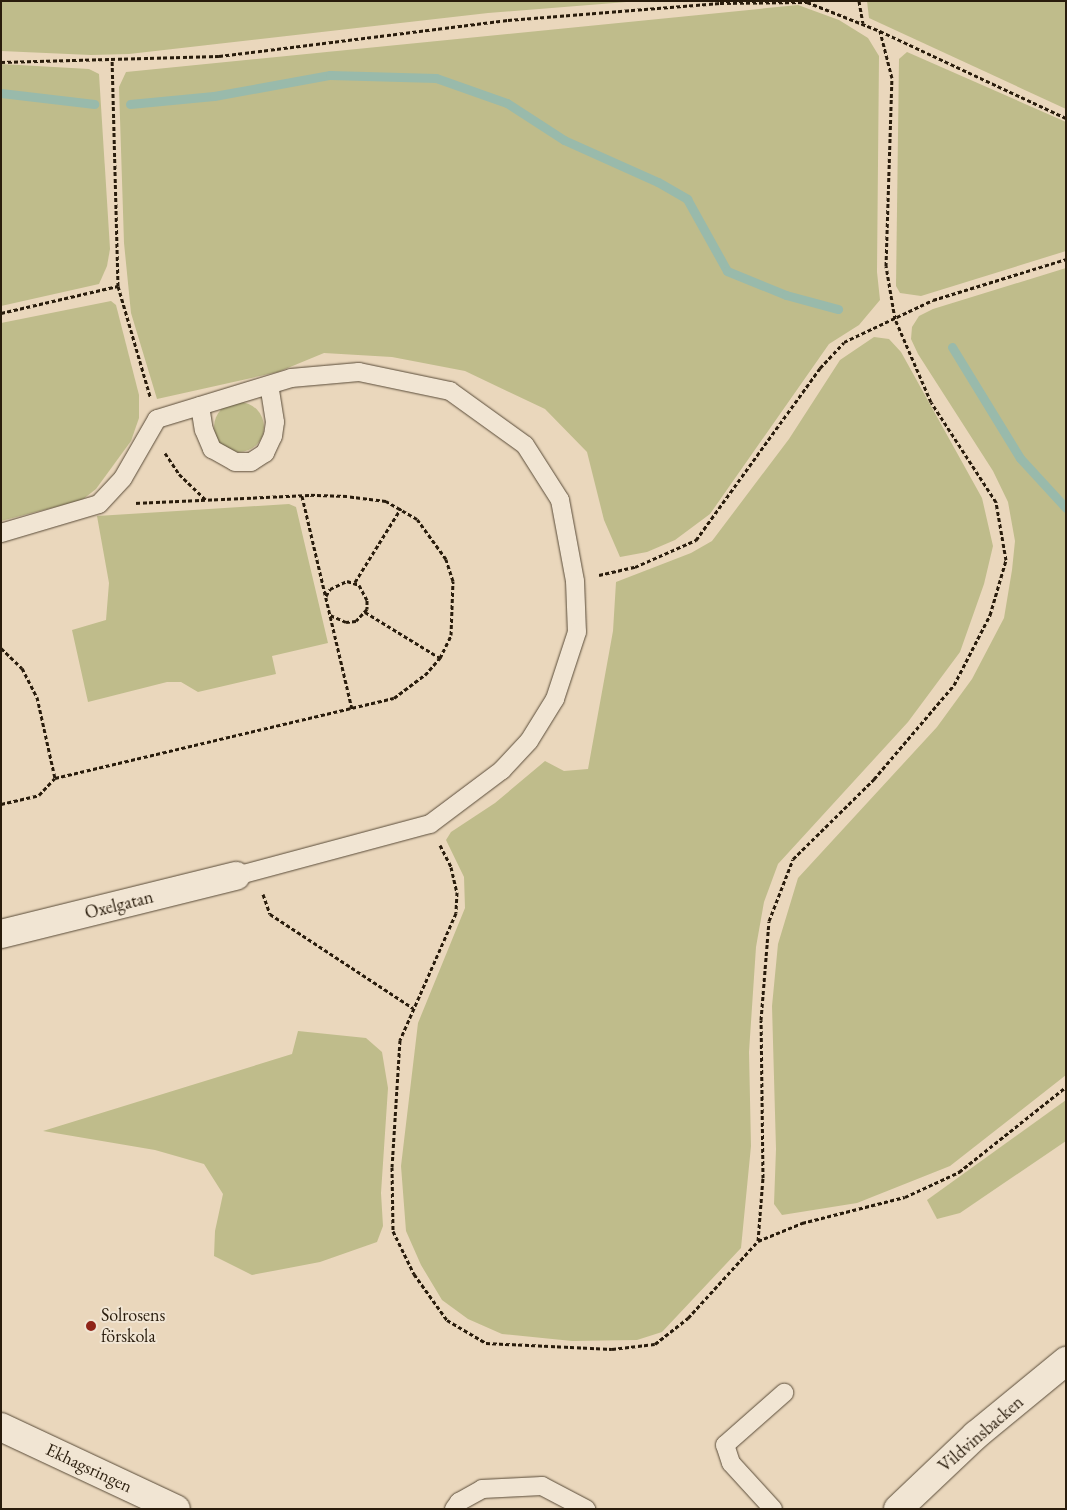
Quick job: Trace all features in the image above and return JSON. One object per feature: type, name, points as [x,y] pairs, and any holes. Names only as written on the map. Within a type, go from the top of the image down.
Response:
[{"type":"street","name":"Oxelgatan","points":[[1,934],[245,873]]},
{"type":"street","name":"Vildvinsbacken","points":[[898,1509],[976,1435],[1066,1361]]},
{"type":"street","name":"Ekhagsringen","points":[[1,1427],[176,1509]]},
{"type":"lane","points":[[1,533],[99,504],[123,478],[154,423],[200,406],[291,378],[359,372],[450,391],[525,445],[560,500],[575,581],[578,632],[555,699],[529,741],[502,770],[430,824],[245,873]]},
{"type":"lane","points":[[200,406],[204,430],[212,448],[235,462],[251,462],[266,453],[273,436],[276,422],[269,385]]},
{"type":"lane","points":[[773,1509],[731,1463],[725,1445],[784,1393]]},
{"type":"lane","points":[[454,1509],[459,1502],[482,1488],[542,1486],[586,1509]]},
{"type":"path","points":[[860,1],[863,24]]},
{"type":"path","points":[[1,62],[219,56],[527,18],[720,2],[807,2],[880,31],[1066,118]]},
{"type":"path","points":[[758,1241],[763,1178],[761,1020],[769,921],[793,859],[874,779],[954,685],[990,615],[1006,560],[996,502],[931,402],[895,319],[886,266],[892,78],[880,31]]},
{"type":"path","points":[[112,60],[118,286],[154,423],[179,474],[206,500]]},
{"type":"path","points":[[575,581],[635,567],[696,540],[820,368],[844,342],[872,326],[895,319],[933,300],[1066,259]]},
{"type":"path","points":[[1,314],[118,286]]},
{"type":"path","points":[[302,496],[352,710]]},
{"type":"path","points":[[1,804],[39,795],[55,778],[352,710],[394,698],[408,690],[440,658],[451,635],[453,581],[446,559],[433,538],[417,519],[402,508],[386,501],[360,497],[302,496],[99,504]]},
{"type":"path","points":[[355,582],[402,508]]},
{"type":"path","points":[[326,596],[339,583],[355,582],[364,591],[367,600],[365,612],[356,621],[346,622],[330,615]]},
{"type":"path","points":[[365,612],[440,658]]},
{"type":"path","points":[[1,648],[22,668],[37,698],[55,778]]},
{"type":"path","points":[[430,824],[451,867],[457,892],[456,913],[400,1040],[392,1167],[393,1231],[414,1274],[446,1320],[486,1343],[612,1349],[655,1344],[688,1318],[758,1241],[802,1223],[905,1197],[959,1172],[1066,1087]]},
{"type":"path","points":[[245,873],[270,914],[413,1008]]},
{"type":"shaded area","points":[[1,1],[639,1],[488,13],[129,54],[91,55],[1,51]]},
{"type":"shaded area","points":[[867,1],[1066,1],[1066,109],[869,18]]},
{"type":"shaded area","points":[[798,5],[839,20],[868,38],[879,56],[877,272],[880,300],[859,325],[829,344],[710,514],[675,540],[647,552],[620,557],[604,520],[587,452],[545,409],[465,371],[392,357],[324,353],[278,372],[157,399],[131,313],[124,243],[119,87],[126,72]]},
{"type":"shaded area","points":[[907,52],[1066,122],[1066,251],[921,296],[900,293],[896,286],[899,59]]},
{"type":"shaded area","points":[[1,64],[89,69],[99,74],[110,249],[107,266],[99,284],[1,306]]},
{"type":"shaded area","points":[[1066,268],[1066,1075],[950,1166],[857,1203],[782,1215],[774,1204],[776,1149],[772,1006],[778,944],[798,878],[937,727],[972,679],[1004,618],[1012,570],[1015,541],[1008,502],[993,471],[918,354],[911,339],[912,327],[919,316],[933,309]]},
{"type":"shaded area","points":[[111,301],[116,305],[139,395],[139,418],[131,441],[96,489],[82,500],[1,521],[1,323]]},
{"type":"shaded area","points":[[874,337],[889,339],[901,352],[982,498],[993,546],[984,584],[960,652],[908,722],[778,864],[764,902],[756,947],[749,1052],[751,1146],[741,1248],[662,1332],[637,1340],[572,1341],[502,1334],[468,1319],[442,1300],[421,1265],[406,1231],[401,1166],[418,1023],[465,908],[464,877],[446,840],[451,832],[495,803],[545,761],[564,771],[588,769],[613,631],[616,582],[691,553],[712,541],[789,439],[840,360]]},
{"type":"shaded area","points":[[234,402],[244,402],[257,409],[264,422],[264,432],[257,445],[244,452],[234,452],[225,448],[218,441],[214,432],[214,422],[218,413],[225,406]]},
{"type":"shaded area","points":[[289,504],[296,507],[328,643],[272,656],[276,674],[198,692],[181,682],[167,682],[88,702],[72,630],[106,620],[109,583],[97,516]]},
{"type":"shaded area","points":[[298,1031],[366,1038],[382,1052],[388,1088],[381,1193],[383,1226],[377,1242],[320,1262],[252,1275],[214,1256],[215,1231],[223,1194],[204,1164],[155,1150],[43,1131],[292,1054]]},
{"type":"shaded area","points":[[1066,1100],[1066,1141],[960,1213],[937,1219],[927,1200]]},
{"type":"waterway","points":[[130,104],[214,96],[330,75],[436,78],[507,103],[564,140],[658,182],[687,199],[727,271],[786,295],[838,309]]},
{"type":"waterway","points":[[1,93],[94,104]]},
{"type":"waterway","points":[[952,347],[1020,458],[1066,508]]},
{"type":"place","name":"Solrosens förskola","points":[[91,1326]]}]
